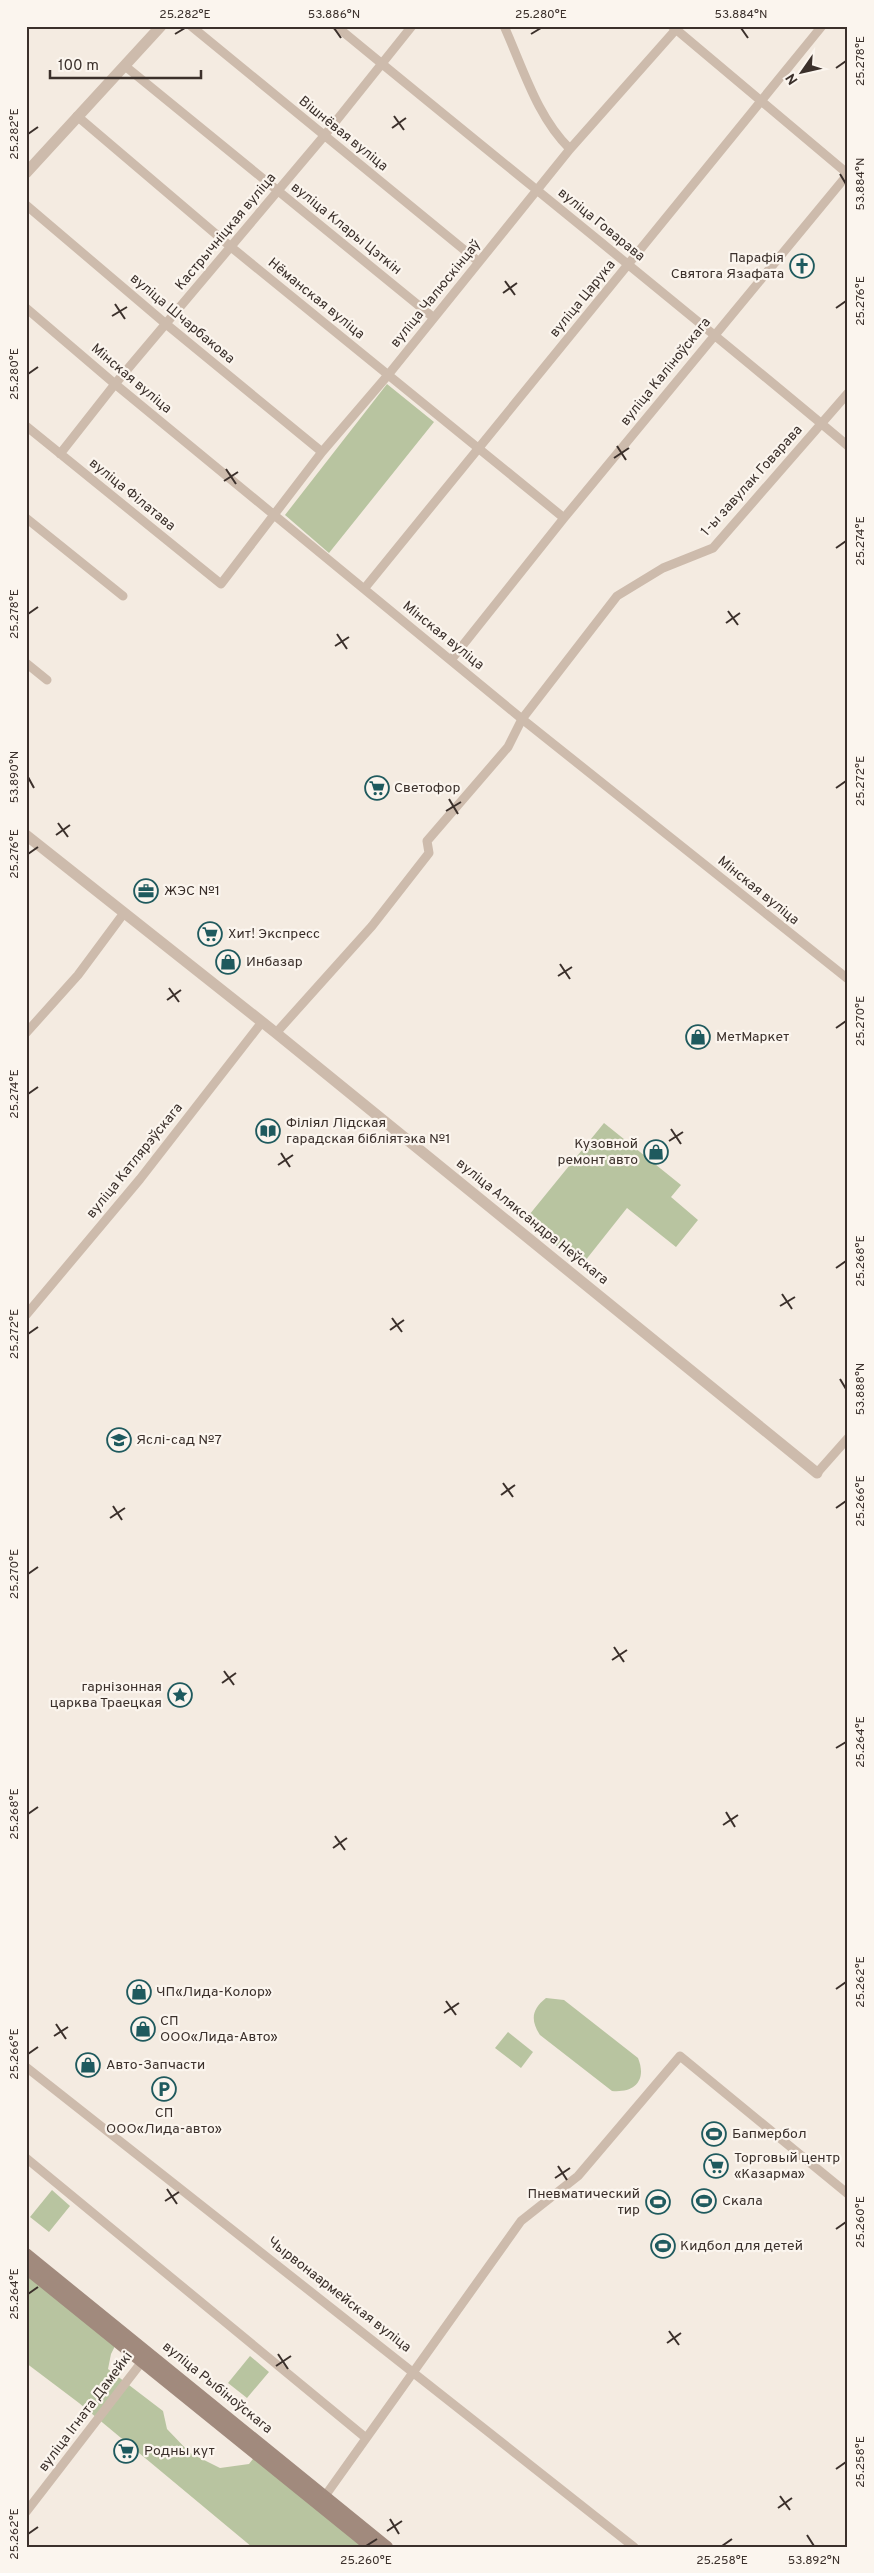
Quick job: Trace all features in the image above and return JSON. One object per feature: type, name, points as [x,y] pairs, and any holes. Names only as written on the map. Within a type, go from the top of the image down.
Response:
[{"type":"main road","name":"вуліца Рыбіноўскага","points":[[26,2254],[371,2547]]},
{"type":"main road","name":"вуліца Рыбіноўскага","points":[[26,2268],[146,2357],[182,2379],[387,2547]]},
{"type":"street","points":[[26,173],[161,26]]},
{"type":"street","name":"Вішнёвая вуліца","points":[[191,26],[479,262]]},
{"type":"street","name":"вуліца Говарава","points":[[336,26],[536,191],[715,333],[848,446]]},
{"type":"street","name":"Кастрычніцкая вуліца","points":[[60,454],[115,384],[324,136],[412,26]]},
{"type":"street","points":[[504,26],[541,108],[556,135],[570,149]]},
{"type":"street","name":"вуліца Царука","points":[[364,589],[822,26]]},
{"type":"street","points":[[675,27],[759,102],[848,174]]},
{"type":"street","name":"вуліца Чалюскінцаў","points":[[220,584],[322,452],[388,375],[570,149],[675,27]]},
{"type":"street","name":"вуліца Клары Цэткін","points":[[125,66],[434,318]]},
{"type":"street","name":"Нёманская вуліца","points":[[77,116],[231,247],[564,518]]},
{"type":"street","name":"вуліца Каліноўскага","points":[[451,660],[715,333],[848,174]]},
{"type":"street","name":"вуліца Шчарбакова","points":[[26,205],[166,324],[322,452]]},
{"type":"street","name":"Мінская вуліца","points":[[26,308],[115,384],[522,719],[848,979]]},
{"type":"street","name":"1-ы завулак Говарава","points":[[276,1033],[372,926],[429,853],[428,841],[508,747],[522,719],[617,596],[663,568],[713,548],[848,393]]},
{"type":"street","name":"вуліца Філатава","points":[[26,426],[220,584]]},
{"type":"street","points":[[26,518],[123,596]]},
{"type":"street","points":[[26,664],[47,680]]},
{"type":"street","name":"вуліца Аляксандра Неўскага","points":[[26,835],[276,1033],[817,1473],[848,1438]]},
{"type":"street","points":[[26,1033],[78,975],[124,913]]},
{"type":"street","name":"вуліца Катлярэўскага","points":[[26,1315],[140,1179],[262,1022]]},
{"type":"street","points":[[325,2496],[520,2222],[578,2176],[680,2056],[848,2194]]},
{"type":"street","name":"Чырвонаармейская вуліца","points":[[26,2067],[414,2371],[634,2547]]},
{"type":"street","points":[[26,2158],[366,2438]]},
{"type":"street","name":"вуліца Ігната Дамейкі","points":[[26,2512],[146,2357]]},
{"type":"green space","points":[[387,384],[434,422],[329,553],[285,515]]},
{"type":"green space","points":[[604,1123],[681,1185],[671,1197],[698,1220],[676,1247],[627,1208],[581,1266],[525,1220]]},
{"type":"green space","points":[[546,1998],[564,2000],[638,2058],[641,2073],[637,2084],[627,2090],[612,2091],[540,2035],[535,2024],[534,2015],[538,2006]]},
{"type":"green space","points":[[508,2032],[533,2052],[521,2068],[495,2048]]},
{"type":"green space","points":[[52,2190],[70,2206],[49,2232],[30,2217]]},
{"type":"green space","points":[[26,2270],[117,2342],[111,2354],[108,2369],[163,2411],[167,2429],[190,2453],[220,2468],[249,2464],[256,2455],[369,2547],[252,2547],[79,2403],[26,2363]]},
{"type":"green space","points":[[250,2356],[269,2372],[247,2398],[228,2383]]},
{"type":"place","name":"Парафія Святога Язафата","points":[[802,266]]},
{"type":"place","name":"Светофор","points":[[377,788]]},
{"type":"place","name":"ЖЭС №1","points":[[146,891]]},
{"type":"place","name":"Хит! Экспресс","points":[[210,934]]},
{"type":"place","name":"Инбазар","points":[[228,962]]},
{"type":"place","name":"МетМаркет","points":[[698,1037]]},
{"type":"place","name":"Філіял Лідская гарадская бібліятэка №1","points":[[268,1131]]},
{"type":"place","name":"Кузовной ремонт авто","points":[[656,1152]]},
{"type":"place","name":"Яслі-сад №7","points":[[119,1440]]},
{"type":"place","name":"гарнізонная царква Траецкая","points":[[180,1695]]},
{"type":"place","name":"ЧП«Лида-Колор»","points":[[139,1992]]},
{"type":"place","name":"СП ООО«Лида-Авто»","points":[[143,2029]]},
{"type":"place","name":"Авто-Запчасти","points":[[88,2065]]},
{"type":"place","name":"СП ООО«Лида-авто»","points":[[164,2089]]},
{"type":"place","name":"Бапмербол","points":[[714,2134]]},
{"type":"place","name":"Торговый центр «Казарма»","points":[[716,2166]]},
{"type":"place","name":"Скала","points":[[704,2201]]},
{"type":"place","name":"Пневматический тир","points":[[658,2202]]},
{"type":"place","name":"Кидбол для детей","points":[[663,2246]]},
{"type":"place","name":"Родны кут","points":[[126,2451]]}]
